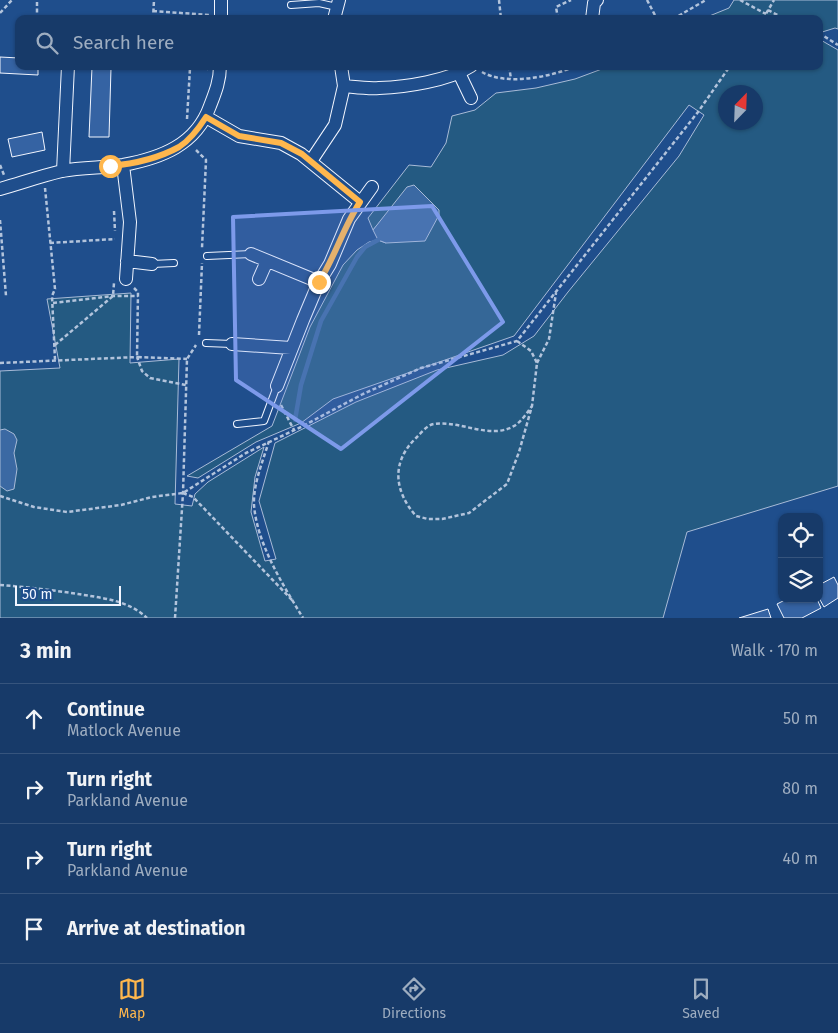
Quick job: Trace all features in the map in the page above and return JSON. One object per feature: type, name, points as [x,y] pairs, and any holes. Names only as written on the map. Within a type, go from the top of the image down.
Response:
[{"type":"street","points":[[221,0],[221,15]]},
{"type":"street","points":[[592,15],[594,3],[597,0]]},
{"type":"street","points":[[63,171],[68,70]]},
{"type":"street","points":[[0,189],[63,171],[123,165],[154,157],[179,146],[192,135],[206,117],[220,79],[220,70]]},
{"type":"street","points":[[311,161],[335,124],[344,86],[342,70]]},
{"type":"street","points":[[344,86],[379,88],[423,82],[471,70]]},
{"type":"street","points":[[459,73],[471,98]]},
{"type":"street","points":[[206,117],[239,136],[281,143],[311,161],[360,202]]},
{"type":"street","points":[[120,279],[127,261],[130,222],[123,165]]},
{"type":"street","points":[[278,386],[291,348],[319,282],[330,264],[349,219],[372,187]]},
{"type":"street","points":[[251,254],[319,282]]},
{"type":"street","points":[[127,261],[152,264]]},
{"type":"street","points":[[259,279],[267,261]]},
{"type":"street","points":[[232,344],[291,348]]},
{"type":"lane","points":[[291,5],[319,3],[337,8]]},
{"type":"lane","points":[[207,256],[251,254]]},
{"type":"lane","points":[[152,264],[174,263]]},
{"type":"lane","points":[[206,343],[232,344]]},
{"type":"lane","points":[[238,424],[264,421],[278,386]]},
{"type":"path","points":[[0,13],[12,0]]},
{"type":"path","points":[[37,0],[37,15]]},
{"type":"path","points":[[153,15],[154,0]]},
{"type":"path","points":[[500,0],[501,15]]},
{"type":"path","points":[[557,15],[556,7],[571,0]]},
{"type":"path","points":[[647,0],[655,15]]},
{"type":"path","points":[[680,15],[706,0]]},
{"type":"path","points":[[740,0],[775,15]]},
{"type":"path","points":[[765,15],[774,0]]},
{"type":"path","points":[[153,11],[198,15]]},
{"type":"path","points":[[823,36],[838,45]]},
{"type":"path","points":[[190,70],[187,127],[192,135]]},
{"type":"path","points":[[477,70],[489,76],[511,79],[538,78],[563,70]]},
{"type":"path","points":[[510,70],[511,79]]},
{"type":"path","points":[[0,496],[34,507],[66,512],[121,505],[152,497],[183,493],[246,453],[363,394],[421,368],[517,341],[698,112],[727,70]]},
{"type":"path","points":[[44,177],[55,289],[52,296],[55,360]]},
{"type":"path","points":[[114,203],[116,246]]},
{"type":"path","points":[[0,220],[6,296]]},
{"type":"path","points":[[50,243],[115,239]]},
{"type":"path","points":[[54,344],[113,296],[120,279],[138,292],[137,357],[142,371],[150,378],[186,385]]},
{"type":"path","points":[[532,406],[514,426],[498,431],[450,424],[432,424],[412,441],[403,455],[398,469],[398,482],[404,498],[416,516],[428,519],[442,519],[469,513],[507,484],[519,452],[532,406],[537,363],[549,339],[556,293]]},
{"type":"path","points":[[53,303],[113,296],[138,296]]},
{"type":"path","points":[[517,341],[531,351],[537,363]]},
{"type":"path","points":[[0,363],[137,357],[187,359],[183,493],[175,618]]},
{"type":"path","points":[[278,386],[282,408],[294,430]]},
{"type":"path","points":[[269,442],[256,488],[254,504],[261,539],[303,618]]},
{"type":"path","points":[[183,493],[193,497],[293,602]]},
{"type":"path","points":[[0,585],[50,589],[116,600],[147,618]]},
{"type":"highlighted area","points":[[432,206],[503,322],[341,449],[236,380],[233,217]]},
{"type":"shaded area","points":[[734,0],[838,0],[838,29],[835,28],[823,32],[823,15],[712,15],[729,8]]},
{"type":"shaded area","points":[[823,41],[838,50],[838,486],[687,532],[663,618],[0,618],[0,371],[60,368],[47,299],[131,293],[130,363],[179,359],[175,504],[192,506],[195,494],[208,482],[264,447],[255,477],[251,512],[265,561],[276,559],[259,501],[275,443],[356,402],[437,370],[503,355],[534,336],[679,156],[704,115],[689,105],[514,336],[333,399],[301,423],[256,442],[198,478],[187,476],[272,426],[310,327],[343,265],[357,250],[369,242],[378,240],[386,243],[384,217],[373,230],[368,218],[409,165],[431,167],[446,143],[452,116],[475,110],[496,93],[536,88],[575,79],[599,70],[823,70]]},
{"type":"shaded area","points":[[414,185],[439,210],[439,215],[425,241],[386,243],[378,240],[373,230],[407,187]]},
{"type":"shaded area","points":[[5,429],[14,434],[17,440],[14,453],[17,469],[14,489],[7,491],[0,486],[0,430]]},
{"type":"building","points":[[0,57],[15,58],[15,70],[38,70],[38,75],[0,73]]},
{"type":"building","points":[[92,70],[111,70],[109,137],[89,137]]},
{"type":"building","points":[[42,132],[45,150],[12,157],[8,139]]},
{"type":"building","points":[[834,577],[838,585],[838,598],[824,607],[822,603],[823,583]]},
{"type":"building","points":[[819,603],[821,608],[802,618],[784,618],[777,604]]},
{"type":"building","points":[[768,609],[771,618],[739,618]]},
{"type":"waterway","points":[[295,420],[301,385],[321,321],[357,257],[365,247],[378,240]]},
{"type":"route","points":[[110,166],[123,165],[154,157],[179,146],[192,135],[206,117],[239,136],[281,143],[302,154],[360,202],[349,219],[330,264],[319,282]]}]
